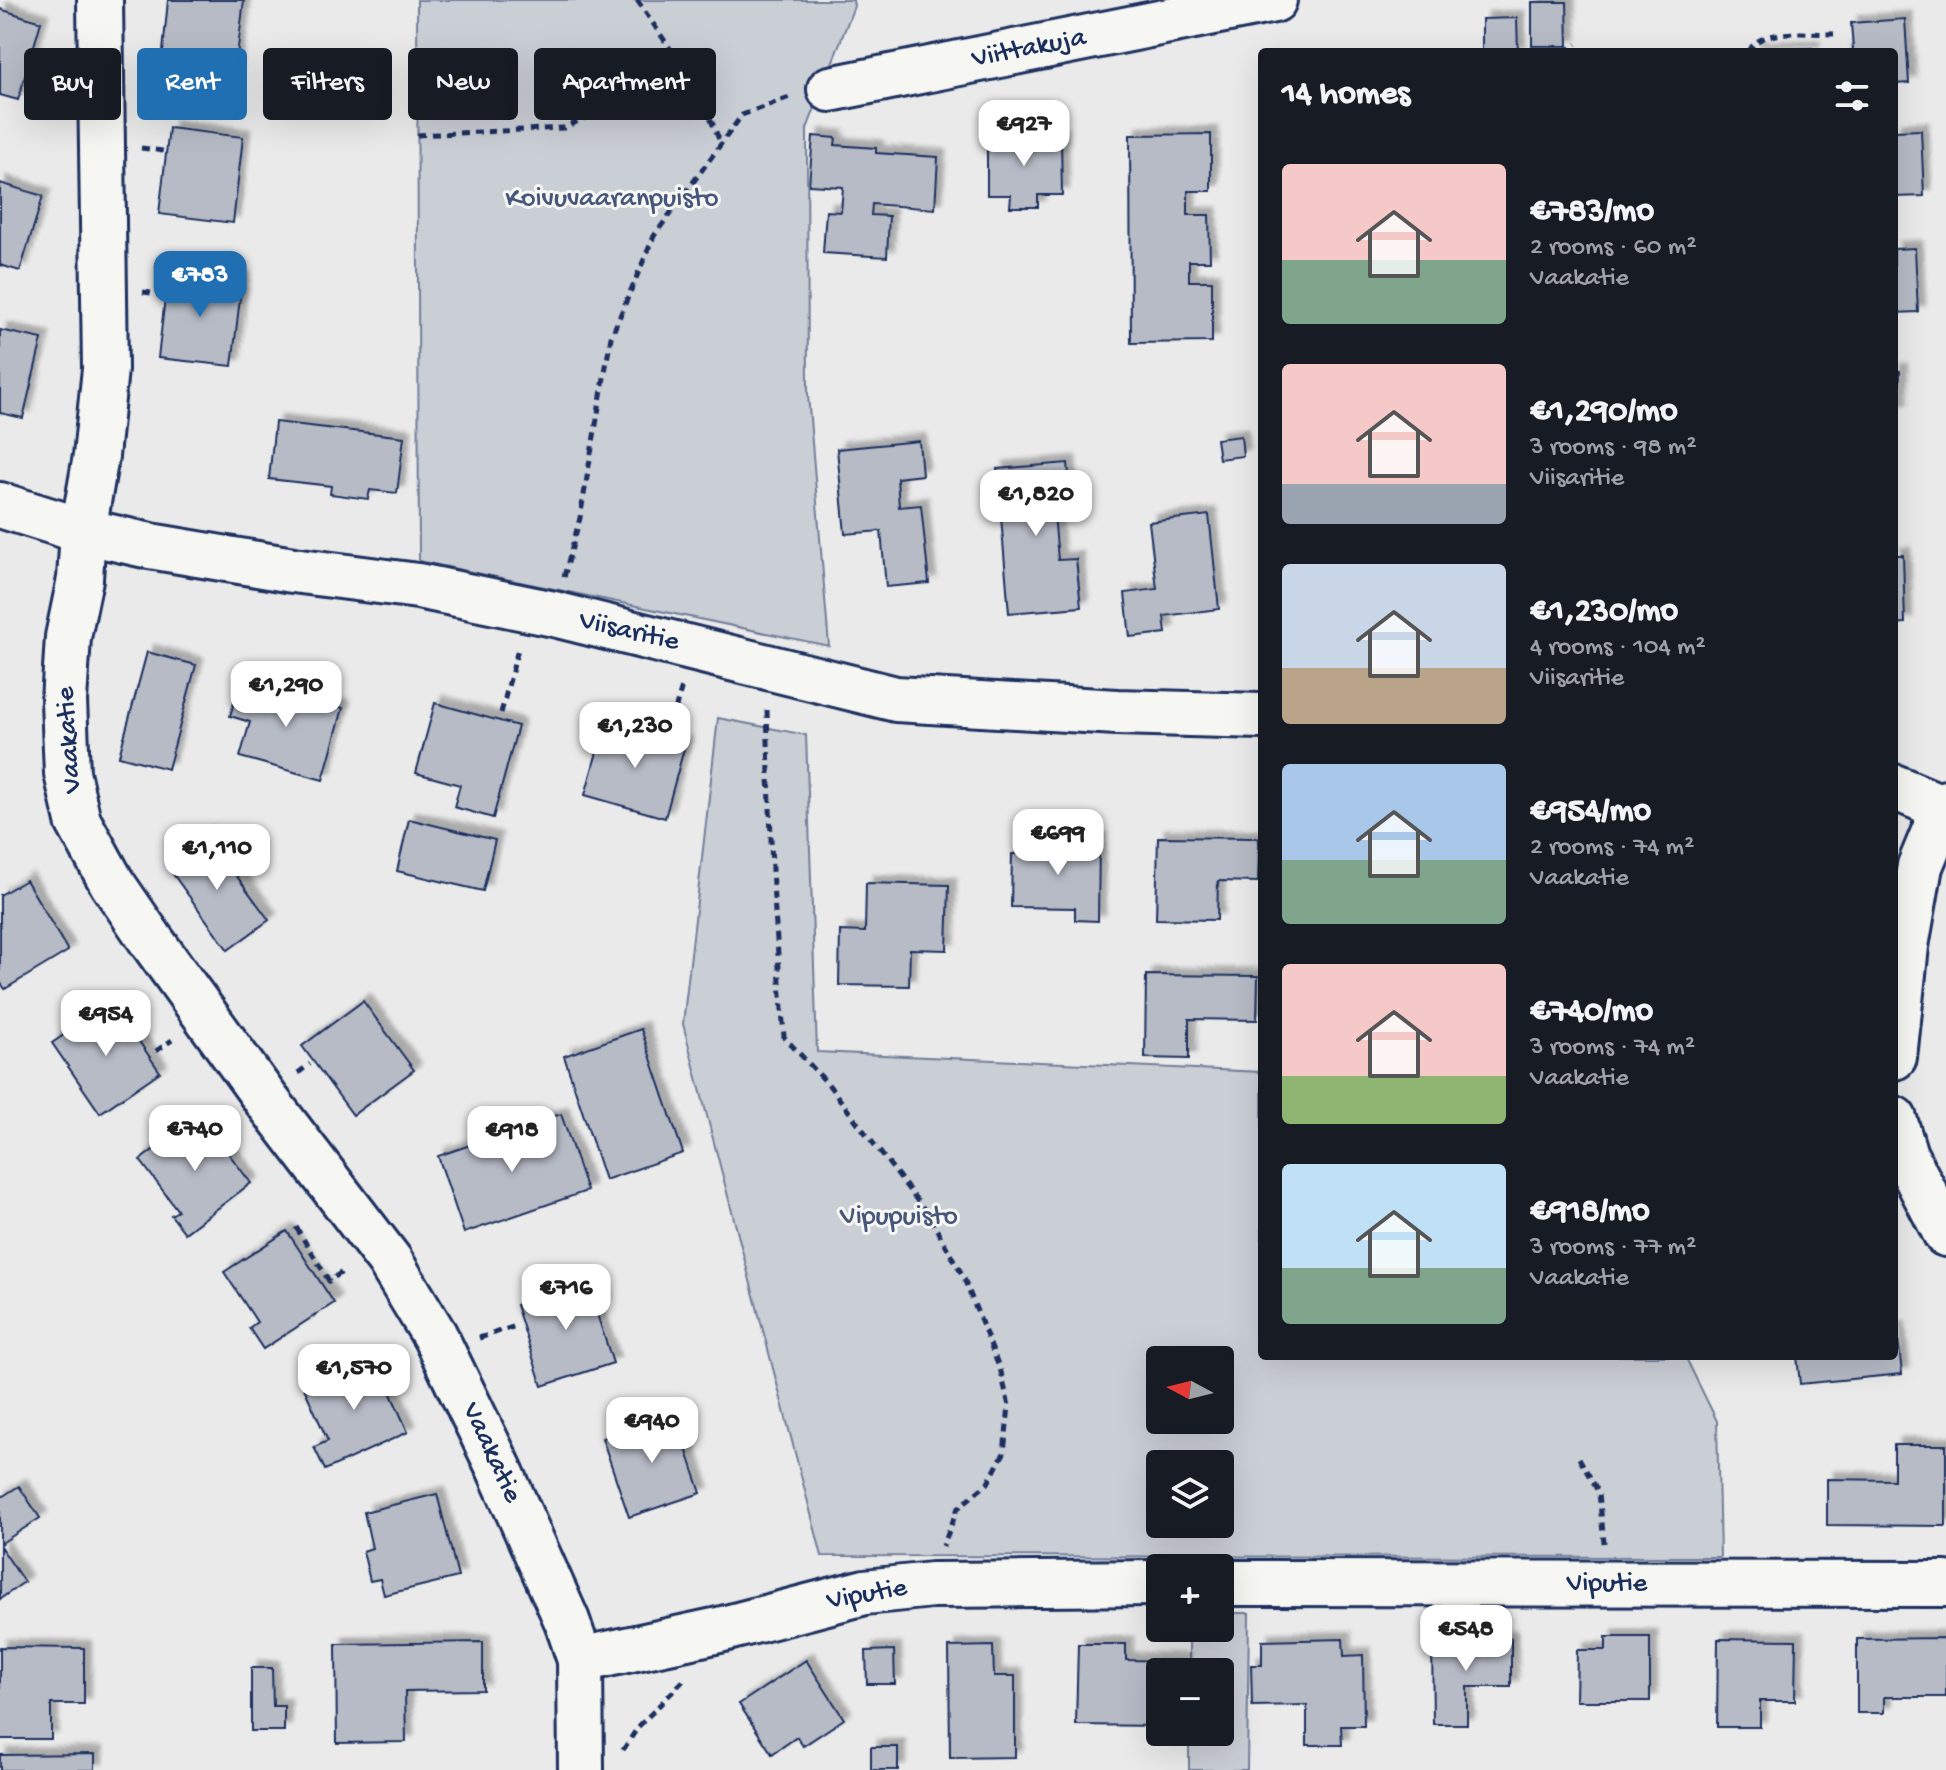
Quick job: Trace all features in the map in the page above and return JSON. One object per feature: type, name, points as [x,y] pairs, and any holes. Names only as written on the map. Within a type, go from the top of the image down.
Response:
[{"type":"street","name":"Vaakatie","points":[[100,0],[105,369],[96,456],[83,531],[80,579],[68,637],[64,701],[67,773],[78,821],[112,883],[151,940],[260,1092],[389,1260],[435,1336],[499,1468],[567,1621],[580,1660],[599,1765]]},
{"type":"street","name":"Viittakuja","points":[[830,89],[1274,0]]},
{"type":"street","name":"Viisaritie","points":[[0,505],[83,531],[150,546],[293,570],[418,586],[554,614],[896,699],[1117,712],[1258,716]]},
{"type":"street","points":[[1898,789],[1945,807],[1920,866],[1906,946],[1898,1020]]},
{"type":"street","points":[[1898,1132],[1905,1155],[1946,1234]]},
{"type":"street","name":"Viputie","points":[[580,1660],[719,1630],[855,1594],[916,1586],[1146,1583]]},
{"type":"street","name":"Viputie","points":[[1234,1583],[1946,1584]]},
{"type":"path","points":[[637,0],[670,48]]},
{"type":"path","points":[[1751,48],[1757,39],[1768,35],[1834,34]]},
{"type":"path","points":[[1571,48],[1577,44]]},
{"type":"path","points":[[554,614],[580,518],[611,337],[654,236],[742,115],[787,97],[830,89]]},
{"type":"path","points":[[417,135],[564,128],[580,120]]},
{"type":"path","points":[[711,120],[721,144]]},
{"type":"path","points":[[501,713],[520,642]]},
{"type":"path","points":[[765,665],[772,871],[784,1037],[828,1084],[929,1216],[963,1276],[1001,1372],[1009,1406],[1004,1453],[988,1483],[958,1508],[936,1564],[916,1586]]},
{"type":"path","points":[[667,736],[684,677]]},
{"type":"path","points":[[1579,1458],[1599,1493],[1604,1529],[1603,1584]]},
{"type":"path","points":[[599,1765],[676,1691],[698,1664],[719,1630]]},
{"type":"green space","name":"Koivuvaaranpuisto","points":[[417,0],[853,0],[854,6],[807,129],[808,395],[829,646],[419,561],[417,120],[518,120],[518,48],[417,48]]},
{"type":"green space","name":"Vipupuisto","points":[[718,718],[806,735],[817,1052],[1258,1072],[1258,1360],[1687,1360],[1717,1421],[1720,1557],[1234,1556],[1234,1554],[822,1556],[683,1024]]},
{"type":"green space","points":[[1234,1613],[1249,1613],[1247,1770],[1189,1770],[1189,1746],[1234,1746],[1234,1658],[1189,1658],[1189,1642],[1234,1642]]},
{"type":"building","points":[[168,0],[244,0],[238,48],[163,48]]},
{"type":"building","points":[[1532,2],[1567,2],[1568,46],[1532,46]]},
{"type":"building","points":[[0,9],[41,22],[33,48],[24,48],[24,80],[18,100],[0,95]]},
{"type":"building","points":[[1517,18],[1518,48],[1482,48],[1482,19]]},
{"type":"building","points":[[1905,19],[1909,83],[1898,84],[1898,48],[1853,48],[1851,23]]},
{"type":"building","points":[[169,128],[243,137],[233,223],[159,214]]},
{"type":"building","points":[[1921,130],[1924,196],[1898,197],[1898,131]]},
{"type":"building","points":[[1211,134],[1211,191],[1188,191],[1188,215],[1209,215],[1210,261],[1189,261],[1189,281],[1212,281],[1212,342],[1131,343],[1130,135]]},
{"type":"building","points":[[813,136],[836,138],[835,145],[876,148],[876,153],[938,157],[935,209],[872,204],[871,215],[889,216],[887,257],[823,253],[826,211],[841,212],[843,187],[809,185]]},
{"type":"building","points":[[1061,136],[1062,195],[1038,195],[1038,207],[1010,207],[1011,195],[987,195],[987,137]]},
{"type":"building","points":[[0,183],[43,196],[20,271],[0,265]]},
{"type":"building","points":[[1915,248],[1918,312],[1898,313],[1898,249]]},
{"type":"building","points":[[168,272],[242,280],[232,366],[158,358]]},
{"type":"building","points":[[0,330],[42,339],[23,418],[0,413]]},
{"type":"building","points":[[1898,371],[1900,371],[1899,411]]},
{"type":"building","points":[[275,422],[404,437],[397,493],[370,490],[368,499],[330,494],[331,486],[269,479]]},
{"type":"building","points":[[1241,436],[1243,456],[1219,459],[1216,439]]},
{"type":"building","points":[[919,441],[922,475],[897,478],[899,507],[921,505],[929,583],[886,587],[881,531],[845,534],[837,449]]},
{"type":"building","points":[[1068,463],[1072,512],[1054,513],[1058,560],[1076,559],[1081,607],[1009,613],[997,469]]},
{"type":"building","points":[[1209,515],[1219,609],[1164,616],[1166,633],[1130,637],[1125,593],[1157,589],[1149,522]]},
{"type":"building","points":[[1898,555],[1903,555],[1905,623],[1898,624]]},
{"type":"building","points":[[147,652],[196,665],[168,769],[119,756]]},
{"type":"building","points":[[241,679],[343,708],[323,780],[240,757],[250,722],[230,716]]},
{"type":"building","points":[[435,703],[518,726],[493,818],[454,807],[460,785],[416,773]]},
{"type":"building","points":[[605,723],[685,745],[665,818],[585,795]]},
{"type":"building","points":[[409,819],[495,840],[483,891],[397,871]]},
{"type":"building","points":[[205,833],[269,920],[228,950],[165,863]]},
{"type":"building","points":[[1158,837],[1258,838],[1258,882],[1218,881],[1217,920],[1156,919]]},
{"type":"building","points":[[1033,839],[1099,840],[1098,921],[1075,920],[1075,908],[1011,907],[1012,854],[1032,854]]},
{"type":"building","points":[[26,880],[68,951],[5,989],[0,982],[0,895]]},
{"type":"building","points":[[866,883],[949,885],[947,950],[910,949],[909,986],[839,985],[840,931],[865,932]]},
{"type":"building","points":[[1146,975],[1258,976],[1257,1020],[1189,1019],[1189,1059],[1145,1058]]},
{"type":"building","points":[[363,1001],[414,1070],[353,1115],[302,1046]]},
{"type":"building","points":[[112,1002],[160,1072],[100,1113],[52,1043]]},
{"type":"building","points":[[641,1029],[683,1153],[605,1180],[564,1056]]},
{"type":"building","points":[[561,1114],[587,1191],[464,1233],[438,1156]]},
{"type":"building","points":[[199,1115],[251,1183],[185,1233],[171,1215],[178,1211],[140,1160]]},
{"type":"building","points":[[287,1231],[334,1303],[263,1349],[249,1328],[257,1322],[224,1272]]},
{"type":"building","points":[[596,1279],[605,1304],[595,1308],[613,1363],[542,1386],[516,1305]]},
{"type":"building","points":[[1898,1337],[1902,1374],[1800,1384],[1797,1360],[1898,1360]]},
{"type":"building","points":[[374,1356],[408,1432],[325,1470],[314,1447],[328,1441],[304,1388]]},
{"type":"building","points":[[674,1413],[701,1493],[629,1517],[602,1438]]},
{"type":"building","points":[[1894,1445],[1946,1445],[1946,1526],[1827,1525],[1827,1479],[1894,1480]]},
{"type":"building","points":[[19,1486],[40,1518],[0,1544],[0,1498]]},
{"type":"building","points":[[437,1494],[458,1577],[384,1595],[380,1579],[370,1581],[363,1551],[372,1548],[364,1512]]},
{"type":"building","points":[[0,1546],[24,1582],[0,1599]]},
{"type":"building","points":[[1606,1637],[1650,1637],[1650,1701],[1576,1701],[1577,1650],[1606,1650]]},
{"type":"building","points":[[1432,1638],[1511,1638],[1511,1687],[1467,1687],[1467,1724],[1433,1724]]},
{"type":"building","points":[[1946,1638],[1946,1697],[1884,1697],[1884,1713],[1857,1713],[1857,1639]]},
{"type":"building","points":[[1343,1639],[1344,1656],[1363,1655],[1364,1726],[1341,1726],[1342,1745],[1307,1745],[1307,1705],[1252,1706],[1251,1665],[1262,1665],[1262,1641]]},
{"type":"building","points":[[1718,1639],[1796,1640],[1795,1701],[1760,1701],[1760,1727],[1717,1727]]},
{"type":"building","points":[[483,1642],[483,1690],[405,1691],[406,1742],[337,1743],[336,1644]]},
{"type":"building","points":[[1078,1644],[1126,1644],[1126,1660],[1146,1660],[1146,1726],[1076,1725]]},
{"type":"building","points":[[993,1646],[994,1676],[1015,1676],[1015,1757],[950,1758],[949,1647]]},
{"type":"building","points":[[0,1647],[84,1648],[84,1704],[51,1704],[51,1739],[0,1739]]},
{"type":"building","points":[[894,1650],[895,1684],[867,1684],[866,1651]]},
{"type":"building","points":[[806,1660],[844,1719],[803,1746],[797,1737],[772,1754],[739,1704]]},
{"type":"building","points":[[251,1668],[272,1668],[273,1706],[284,1706],[284,1731],[251,1731]]},
{"type":"building","points":[[871,1747],[898,1747],[898,1770],[871,1770]]},
{"type":"building","points":[[95,1754],[95,1770],[0,1770],[0,1755]]}]
